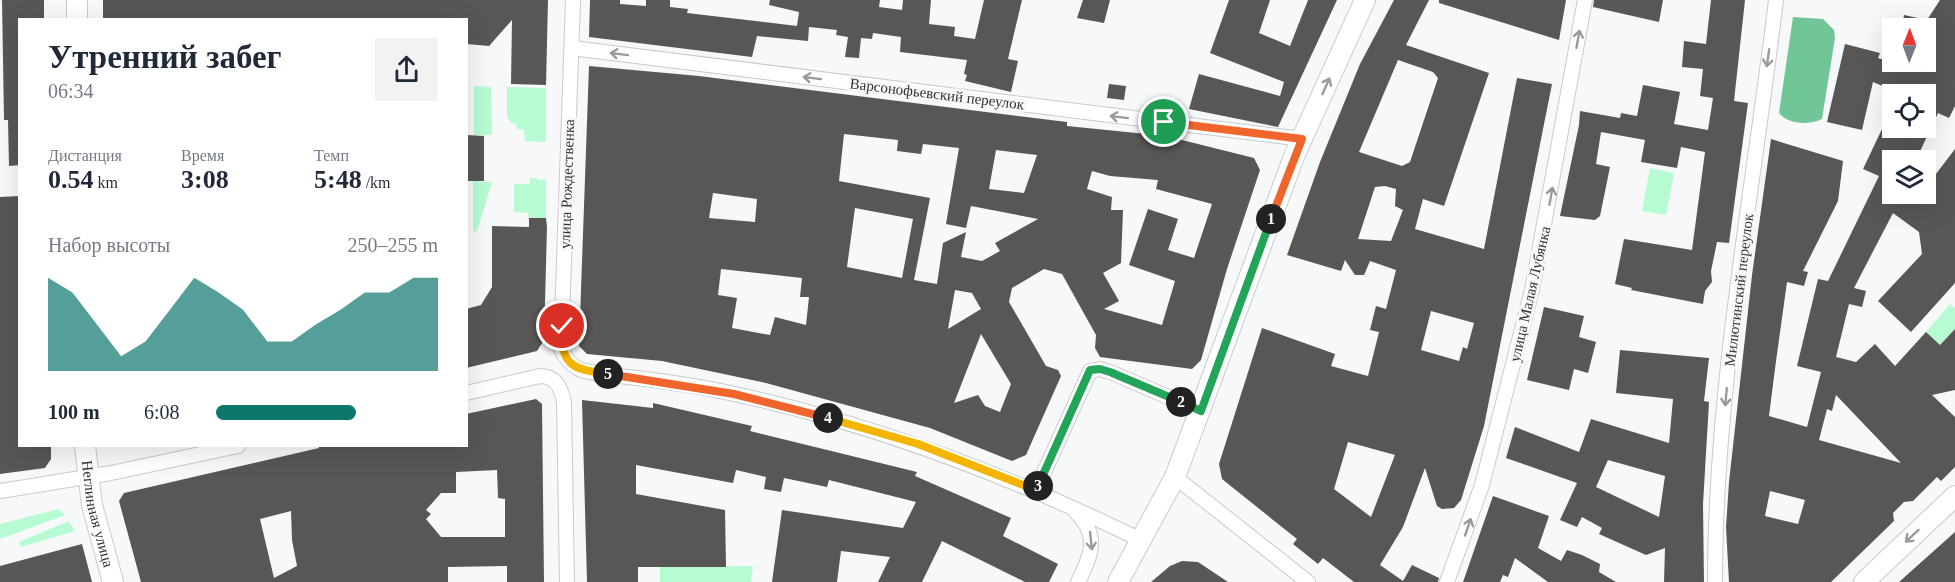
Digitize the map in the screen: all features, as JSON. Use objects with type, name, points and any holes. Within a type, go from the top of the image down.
[{"type":"main road","points":[[77,0],[77,18]]},
{"type":"main road","points":[[1118,582],[1175,477],[1302,139],[1365,0]]},
{"type":"main road","name":"Неглинная улица","points":[[85,447],[87,477],[113,582]]},
{"type":"main road","points":[[1864,582],[1955,496]]},
{"type":"street","name":"улица Рождественка","points":[[571,366],[561,349],[573,0]]},
{"type":"street","name":"улица Малая Лубянка","points":[[1447,582],[1485,474],[1532,290],[1585,0]]},
{"type":"street","name":"Милютинский переулок","points":[[1715,582],[1715,538],[1731,345],[1776,0]]},
{"type":"street","name":"Варсонофьевский переулок","points":[[572,48],[1302,139]]},
{"type":"street","points":[[555,381],[571,366],[589,372],[664,381],[734,394],[848,423],[918,444],[1036,490],[1141,540]]},
{"type":"street","points":[[1036,490],[1090,370],[1100,369],[1110,372],[1201,411]]},
{"type":"street","points":[[468,393],[540,376],[555,381],[564,402],[567,582]]},
{"type":"street","points":[[0,491],[87,477],[233,447]]},
{"type":"street","points":[[1175,477],[1308,582]]},
{"type":"street","points":[[1068,505],[1082,518],[1092,536],[1090,558],[1078,582]]},
{"type":"green space","points":[[1793,17],[1823,19],[1834,30],[1835,38],[1822,119],[1811,122],[1794,122],[1779,113]]},
{"type":"green space","points":[[474,86],[491,87],[492,135],[474,135]]},
{"type":"green space","points":[[507,87],[546,88],[546,142],[525,141],[524,130],[517,129],[516,124],[511,123],[507,117]]},
{"type":"green space","points":[[1650,168],[1674,173],[1666,215],[1642,211]]},
{"type":"green space","points":[[530,178],[546,179],[546,218],[529,218],[528,213],[514,212],[514,184],[530,184]]},
{"type":"green space","points":[[473,181],[492,182],[477,231],[473,232]]},
{"type":"green space","points":[[1950,304],[1955,308],[1955,329],[1940,345],[1926,332]]},
{"type":"green space","points":[[59,509],[65,515],[0,539],[0,524]]},
{"type":"green space","points":[[69,521],[75,531],[21,547],[19,542]]},
{"type":"green space","points":[[753,566],[751,582],[660,582],[660,567]]},
{"type":"building","points":[[2,0],[44,0],[44,18],[18,18],[18,165],[9,166],[8,120],[4,120]]},
{"type":"building","points":[[103,0],[548,0],[546,85],[511,84],[512,20],[489,46],[468,44],[468,18],[103,18]]},
{"type":"building","points":[[590,0],[620,0],[620,4],[646,6],[646,0],[670,0],[670,7],[688,9],[687,13],[797,26],[799,12],[769,5],[770,0],[880,0],[879,7],[902,10],[903,0],[931,0],[929,24],[955,27],[954,36],[975,39],[984,0],[1022,0],[1008,59],[1018,61],[1011,92],[965,81],[967,60],[900,52],[901,37],[873,33],[872,39],[861,38],[859,58],[845,57],[848,37],[836,35],[837,30],[809,27],[808,41],[757,36],[752,57],[589,37]]},
{"type":"building","points":[[1083,0],[1110,0],[1104,23],[1077,18]]},
{"type":"building","points":[[1229,0],[1270,0],[1259,33],[1290,46],[1308,0],[1337,0],[1278,127],[1189,109],[1199,74],[1280,96],[1284,82],[1210,53]]},
{"type":"building","points":[[1394,0],[1429,0],[1406,45],[1489,73],[1444,206],[1423,199],[1415,229],[1484,249],[1517,78],[1552,84],[1484,426],[1461,500],[1454,508],[1442,509],[1437,506],[1425,468],[1403,527],[1380,565],[1403,581],[1412,565],[1439,578],[1438,582],[1354,582],[1323,558],[1318,564],[1293,544],[1297,539],[1222,479],[1219,464],[1262,328],[1335,354],[1331,366],[1368,376],[1379,332],[1370,330],[1376,306],[1386,309],[1396,270],[1370,261],[1364,275],[1355,275],[1345,260],[1341,271],[1287,255],[1320,162],[1360,64]],"holes":[[[1398,60],[1433,72],[1438,78],[1410,162],[1402,166],[1359,152]],[[1385,186],[1396,189],[1395,206],[1403,210],[1391,241],[1358,239],[1375,187]],[[1431,311],[1474,323],[1467,349],[1463,347],[1459,361],[1421,350]],[[1348,442],[1395,455],[1371,517],[1334,489]]]},
{"type":"building","points":[[1439,0],[1566,0],[1559,40],[1439,3]]},
{"type":"building","points":[[1594,0],[1663,0],[1659,22],[1593,7]]},
{"type":"building","points":[[1711,0],[1745,0],[1734,101],[1748,103],[1729,243],[1717,242],[1711,271],[1712,282],[1705,291],[1703,304],[1631,290],[1632,288],[1615,284],[1624,239],[1692,250],[1705,152],[1681,147],[1677,168],[1641,162],[1645,140],[1601,132],[1596,164],[1610,167],[1600,216],[1595,220],[1560,216],[1580,111],[1620,118],[1621,113],[1637,116],[1643,85],[1680,92],[1674,124],[1708,130],[1713,98],[1700,96],[1703,69],[1682,67],[1684,41],[1706,44]]},
{"type":"building","points":[[1940,0],[1955,0],[1955,106],[1949,118],[1938,113],[1936,117],[1936,84],[1882,86],[1873,82],[1862,130],[1827,122],[1845,44],[1880,53],[1878,58],[1882,59],[1882,72],[1936,72],[1936,18],[1928,18]]},
{"type":"building","points":[[589,66],[699,76],[1067,122],[1067,126],[1166,136],[1254,158],[1260,170],[1227,269],[1201,360],[1192,369],[1100,357],[1095,348],[1096,335],[1062,274],[1044,269],[1012,288],[1009,302],[1046,366],[1058,370],[1061,376],[1026,455],[1012,461],[930,428],[766,383],[662,361],[587,354],[579,346]],"holes":[[[844,134],[898,140],[897,151],[921,154],[923,144],[959,148],[946,224],[966,228],[971,206],[1038,219],[995,243],[1000,251],[982,261],[961,257],[966,232],[943,243],[937,284],[914,280],[930,198],[839,181]],[[996,150],[1037,155],[1024,193],[989,189]],[[1092,171],[1110,176],[1158,180],[1156,189],[1212,204],[1194,258],[1168,250],[1178,219],[1148,209],[1129,265],[1175,281],[1162,325],[1104,309],[1119,301],[1103,273],[1121,263],[1123,210],[1111,210],[1112,197],[1087,189]],[[713,193],[757,199],[755,222],[709,218]],[[855,208],[913,219],[902,278],[847,267]],[[721,269],[802,278],[800,297],[809,297],[806,325],[775,317],[770,335],[732,328],[737,298],[718,295]],[[955,290],[972,293],[981,309],[948,329]],[[981,334],[1011,384],[1000,412],[985,406],[978,395],[954,403]]]},
{"type":"building","points":[[1109,84],[1126,86],[1124,100],[1107,98]]},
{"type":"building","points":[[1882,129],[1882,138],[1926,138],[1921,150],[1882,150],[1882,204],[1936,204],[1936,174],[1955,149],[1955,283],[1911,332],[1878,301],[1922,254],[1919,232],[1893,213],[1854,288],[1866,291],[1862,307],[1849,304],[1836,357],[1856,362],[1875,344],[1895,366],[1926,332],[1940,345],[1955,329],[1955,390],[1932,395],[1955,417],[1955,467],[1941,481],[1937,477],[1913,501],[1904,502],[1893,513],[1894,521],[1831,582],[1729,582],[1726,527],[1729,482],[1752,275],[1771,139],[1843,161],[1838,201],[1803,271],[1808,272],[1804,286],[1787,282],[1776,361],[1769,416],[1807,427],[1821,372],[1797,366],[1818,279],[1828,281],[1879,176],[1863,169]],"holes":[[[1836,395],[1901,463],[1819,440],[1827,409],[1832,411]],[[1770,491],[1805,500],[1798,524],[1765,516]]]},
{"type":"building","points":[[468,135],[484,136],[484,181],[468,181]]},
{"type":"building","points":[[18,196],[18,447],[51,447],[51,459],[45,468],[0,474],[0,197]]},
{"type":"building","points":[[529,218],[546,218],[544,340],[537,351],[468,368],[468,308],[481,305],[492,287],[492,226],[529,227]]},
{"type":"building","points":[[1544,307],[1584,316],[1579,337],[1596,342],[1588,373],[1574,369],[1569,390],[1527,380]]},
{"type":"building","points":[[1620,350],[1709,358],[1704,401],[1709,402],[1703,504],[1704,582],[1664,582],[1665,548],[1646,555],[1599,534],[1602,528],[1582,517],[1577,527],[1560,520],[1577,483],[1506,458],[1515,427],[1579,452],[1591,419],[1669,443],[1673,399],[1616,393]],"holes":[[[1608,460],[1665,476],[1659,517],[1596,487]]]},
{"type":"building","points":[[536,399],[542,404],[544,582],[507,582],[507,566],[448,567],[448,582],[141,582],[119,501],[124,493],[319,448],[468,447],[468,414]],"holes":[[[497,470],[498,498],[505,499],[505,537],[441,537],[426,519],[431,514],[426,510],[441,493],[456,493],[456,472]],[[291,511],[292,540],[297,566],[274,578],[260,519]]]},
{"type":"building","points":[[582,400],[653,408],[653,403],[752,426],[750,431],[917,472],[915,476],[1011,518],[1003,536],[1058,564],[1049,582],[1025,582],[942,541],[922,582],[878,582],[890,557],[841,551],[837,582],[772,582],[782,510],[903,528],[916,502],[829,480],[827,487],[784,478],[781,492],[764,489],[766,477],[736,470],[733,483],[636,465],[636,494],[725,510],[726,567],[638,567],[638,582],[587,582]]},
{"type":"building","points":[[1493,496],[1549,516],[1538,548],[1561,561],[1567,550],[1582,555],[1600,564],[1599,572],[1616,582],[1548,582],[1515,558],[1508,577],[1503,575],[1500,582],[1463,582]]},
{"type":"building","points":[[1955,532],[1955,582],[1899,582]]},
{"type":"building","points":[[82,544],[92,582],[0,582],[0,566]]},
{"type":"building","points":[[1182,561],[1198,562],[1228,582],[1151,582],[1170,566]]},
{"type":"route","points":[[562,326],[561,349],[565,357],[579,368],[589,372],[664,381],[734,394],[848,423],[918,444],[1036,490],[1085,376],[1090,370],[1100,369],[1110,372],[1201,411],[1302,139],[1164,122]]}]
